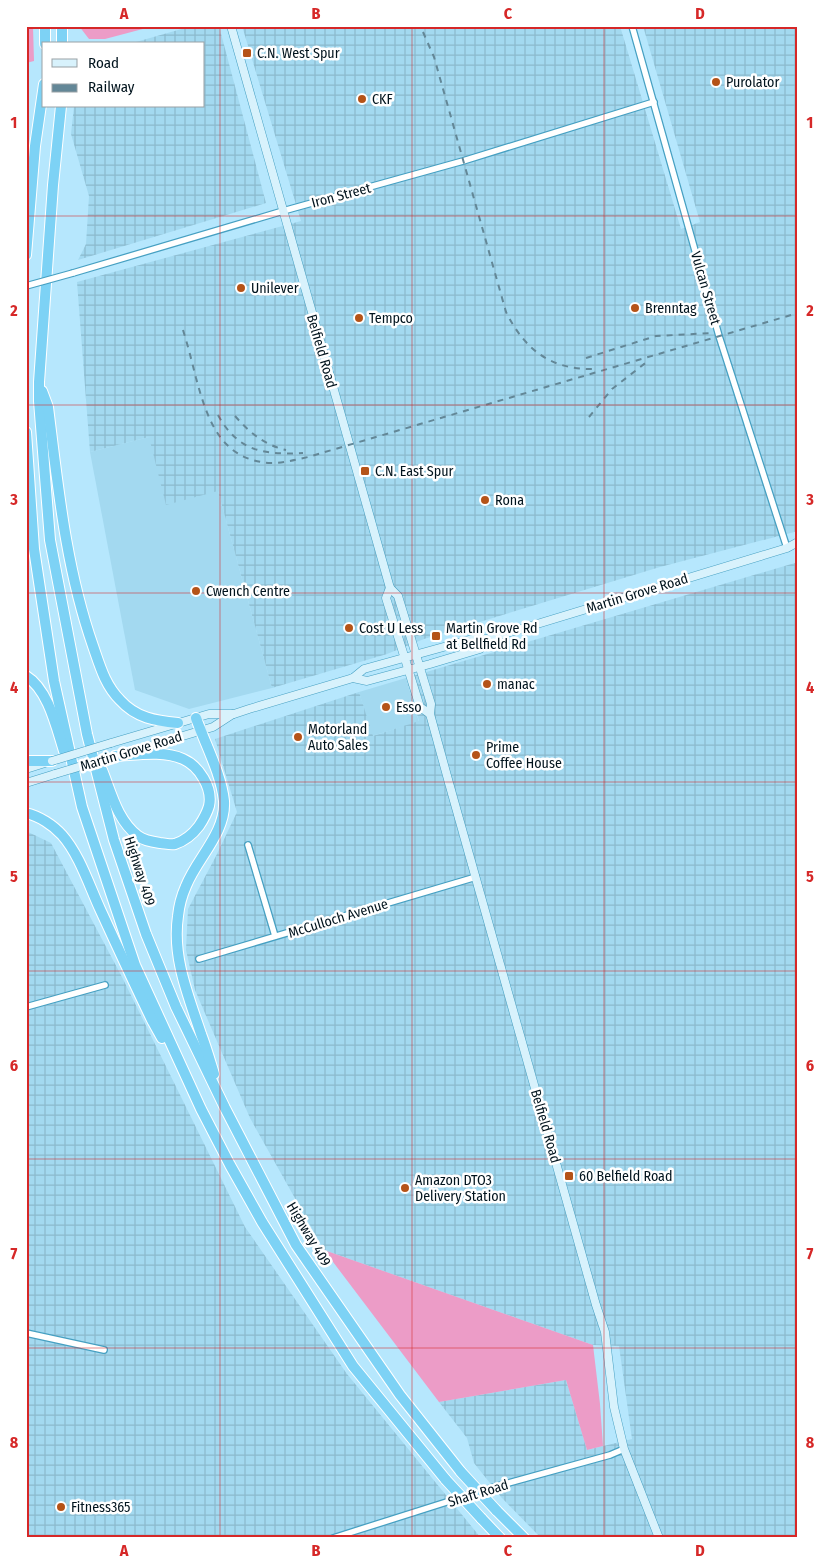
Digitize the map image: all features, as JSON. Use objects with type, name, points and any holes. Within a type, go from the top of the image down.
[{"type":"highway","points":[[45,26],[45,42]]},
{"type":"highway","points":[[62,26],[62,42]]},
{"type":"highway","points":[[26,255],[35,146],[42,98]]},
{"type":"highway","name":"Highway 409","points":[[60,108],[39,382],[50,540],[87,734],[114,840],[146,934],[176,1007],[225,1108],[296,1245],[400,1395],[461,1472],[524,1538]]},
{"type":"highway","points":[[39,382],[48,407],[65,536],[86,625],[106,683],[121,701],[140,716],[159,722],[178,723]]},
{"type":"highway","points":[[26,432],[34,549],[54,681],[82,807]]},
{"type":"highway","points":[[26,676],[39,689],[48,705],[135,965],[201,1109]]},
{"type":"highway","points":[[196,718],[220,781],[224,800],[224,813],[219,826],[186,886],[178,914],[176,936],[178,958],[184,986],[202,1034],[225,1108]]},
{"type":"highway","points":[[87,734],[116,806],[125,822],[139,836],[155,842],[173,844],[183,841],[195,831],[204,818],[209,804],[208,788],[203,776],[194,767],[184,759],[175,756],[153,754],[115,756]]},
{"type":"highway","points":[[26,761],[52,761]]},
{"type":"highway","points":[[26,813],[49,824],[62,835],[72,850],[152,1020],[230,1165],[262,1222],[353,1366],[446,1480],[500,1538]]},
{"type":"main road","name":"Belfield Road","points":[[231,26],[390,588],[398,596],[431,704],[430,714],[593,1296],[605,1332],[614,1406],[624,1449],[659,1538]]},
{"type":"main road","name":"Martin Grove Road","points":[[26,782],[213,727],[234,714],[353,678],[364,669],[476,638],[488,639],[787,548],[798,542]]},
{"type":"main road","name":"Martin Grove Road","points":[[787,548],[798,548]]},
{"type":"main road","name":"Belfield Road","points":[[390,588],[386,598],[404,658],[420,707],[430,714]]},
{"type":"main road","name":"Martin Grove Road","points":[[353,678],[367,681],[420,667],[480,649],[488,639]]},
{"type":"main road","name":"Martin Grove Road","points":[[26,769],[209,714],[234,714]]},
{"type":"street","name":"Vulcan Street","points":[[632,26],[718,332],[787,548]]},
{"type":"street","name":"Iron Street","points":[[26,286],[463,161],[654,102]]},
{"type":"street","points":[[248,845],[275,936]]},
{"type":"street","name":"McCulloch Avenue","points":[[199,959],[476,877]]},
{"type":"street","points":[[26,1007],[105,984]]},
{"type":"street","points":[[26,1333],[104,1350]]},
{"type":"street","name":"Shaft Road","points":[[332,1538],[494,1487],[602,1457],[624,1449]]},
{"type":"shaded area","points":[[26,26],[33,27],[34,61],[26,63]]},
{"type":"shaded area","points":[[79,26],[154,26],[105,39],[89,39]]},
{"type":"shaded area","points":[[192,26],[219,26],[266,203],[78,260],[86,244],[89,196],[71,134],[74,108],[205,108],[205,42],[136,42]]},
{"type":"shaded area","points":[[242,26],[620,26],[681,229],[700,222],[643,26],[798,26],[798,531],[660,567],[424,639],[387,654],[272,688],[218,491],[166,505],[149,437],[90,452],[77,282],[301,221]]},
{"type":"shaded area","points":[[149,437],[218,491],[272,688],[189,709],[135,690],[90,452]]},
{"type":"shaded area","points":[[798,562],[798,1538],[541,1538],[501,1497],[474,1463],[467,1438],[439,1402],[566,1380],[587,1450],[632,1439],[619,1346],[593,1345],[324,1250],[250,1118],[195,990],[186,950],[188,909],[237,812],[215,739],[359,692],[373,736],[419,721],[406,678]]},
{"type":"shaded area","points":[[406,678],[419,722],[372,736],[359,692]]},
{"type":"shaded area","points":[[26,831],[51,843],[122,977],[245,1227],[347,1374],[481,1538],[26,1538]]},
{"type":"shaded area","points":[[324,1250],[593,1345],[603,1446],[587,1450],[566,1380],[439,1402]]},
{"type":"railway","points":[[423,32],[434,57],[506,312],[522,337],[541,355],[565,366],[594,369]]},
{"type":"railway","points":[[183,330],[205,408],[218,434],[239,454],[253,460],[270,463],[308,457],[798,313]]},
{"type":"railway","points":[[586,358],[656,336],[713,333]]},
{"type":"railway","points":[[589,417],[612,389],[648,361]]},
{"type":"railway","points":[[218,415],[234,437],[254,449],[276,453],[303,453]]},
{"type":"railway","points":[[235,416],[257,437],[271,445],[286,450]]},
{"type":"place","name":"C.N. West Spur","points":[[247,53]]},
{"type":"place","name":"Purolator","points":[[716,82]]},
{"type":"place","name":"CKF","points":[[362,99]]},
{"type":"place","name":"Unilever","points":[[241,288]]},
{"type":"place","name":"Brenntag","points":[[635,308]]},
{"type":"place","name":"Tempco","points":[[359,318]]},
{"type":"place","name":"C.N. East Spur","points":[[365,471]]},
{"type":"place","name":"Rona","points":[[485,500]]},
{"type":"place","name":"Cwench Centre","points":[[196,591]]},
{"type":"place","name":"Cost U Less","points":[[349,628]]},
{"type":"place","name":"Martin Grove Rd at Bellfield Rd","points":[[436,636]]},
{"type":"place","name":"manac","points":[[487,684]]},
{"type":"place","name":"Esso","points":[[386,707]]},
{"type":"place","name":"Motorland Auto Sales","points":[[298,737]]},
{"type":"place","name":"Prime Coffee House","points":[[476,755]]},
{"type":"place","name":"60 Belfield Road","points":[[569,1176]]},
{"type":"place","name":"Amazon DTO3 Delivery Station","points":[[405,1188]]},
{"type":"place","name":"Fitness365","points":[[61,1507]]}]
